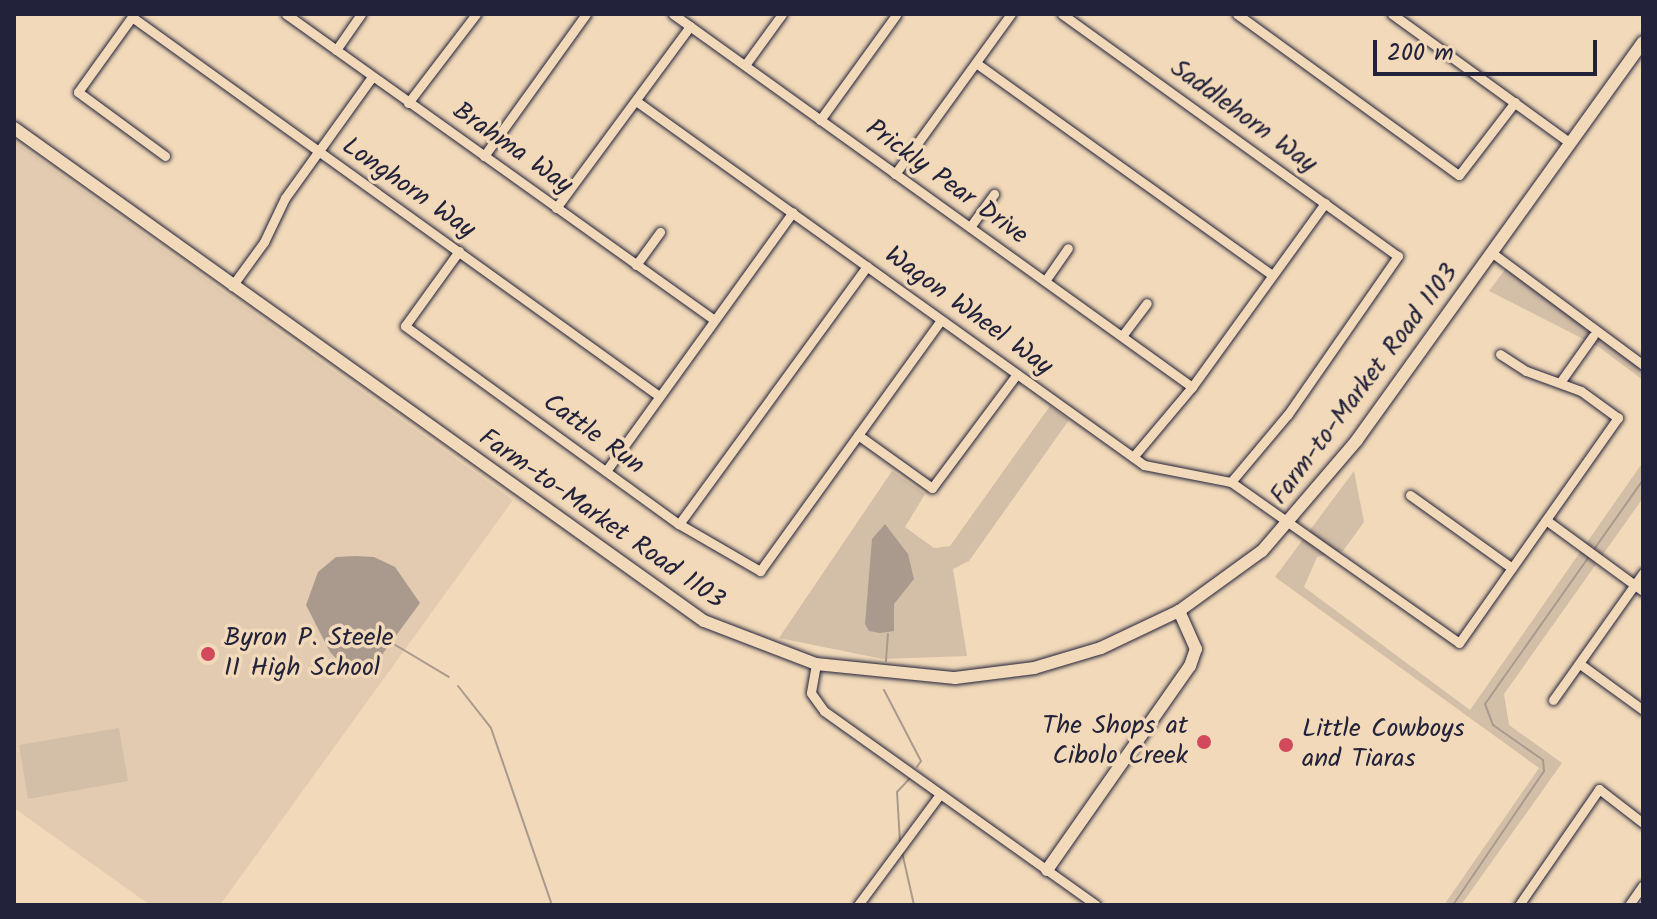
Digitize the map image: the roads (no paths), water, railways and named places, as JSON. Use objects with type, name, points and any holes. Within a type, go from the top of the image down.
[{"type":"main road","name":"Farm-to-Market Road 1103","points":[[14,128],[684,609],[723,630],[816,664],[901,676],[987,676],[1101,648],[1179,611],[1243,568],[1290,524],[1357,440],[1643,42]]},
{"type":"main road","points":[[1047,870],[1190,666],[1196,649],[1179,611]]},
{"type":"street","name":"Brahma Way","points":[[286,14],[713,319]]},
{"type":"street","points":[[336,50],[361,14]]},
{"type":"street","points":[[408,103],[476,14]]},
{"type":"street","name":"Prickly Pear Drive","points":[[673,14],[1192,387]]},
{"type":"street","points":[[745,65],[782,14]]},
{"type":"street","points":[[895,174],[1011,14]]},
{"type":"street","name":"Saddlehorn Way","points":[[1062,14],[1398,256],[1279,426],[1231,482]]},
{"type":"street","points":[[1237,14],[1459,175],[1515,102]]},
{"type":"street","points":[[1392,14],[1570,143]]},
{"type":"street","points":[[484,156],[584,15]]},
{"type":"street","points":[[820,120],[896,15]]},
{"type":"street","points":[[133,16],[78,92],[165,156]]},
{"type":"street","name":"Longhorn Way","points":[[133,16],[659,396]]},
{"type":"street","points":[[556,208],[690,26]]},
{"type":"street","points":[[976,63],[1272,275]]},
{"type":"street","points":[[232,286],[372,77]]},
{"type":"street","name":"Wagon Wheel Way","points":[[636,101],[1133,457],[1162,472],[1231,482],[1459,643],[1512,568]]},
{"type":"street","points":[[970,227],[994,194]]},
{"type":"street","points":[[1133,457],[1192,387],[1325,203]]},
{"type":"street","points":[[606,471],[793,212]]},
{"type":"street","points":[[636,265],[660,232]]},
{"type":"street","points":[[1045,281],[1068,248]]},
{"type":"street","name":"Cattle Run","points":[[459,251],[405,326],[679,524],[760,571],[858,435]]},
{"type":"street","points":[[1491,252],[1643,365]]},
{"type":"street","points":[[679,524],[867,266]]},
{"type":"street","points":[[1122,336],[1147,303]]},
{"type":"street","points":[[941,320],[858,435],[932,488],[1017,374]]},
{"type":"street","points":[[1561,381],[1593,336]]},
{"type":"street","points":[[1410,495],[1512,568],[1618,418],[1561,381],[1526,371],[1500,354]]},
{"type":"street","points":[[1546,520],[1639,588]]},
{"type":"street","points":[[1553,700],[1639,588],[1643,573]]},
{"type":"street","points":[[816,664],[811,685],[816,703],[1096,905]]},
{"type":"street","points":[[1580,664],[1643,710]]},
{"type":"street","points":[[1519,905],[1599,789],[1643,823]]},
{"type":"street","points":[[858,905],[940,794]]},
{"type":"street","points":[[1629,905],[1643,885]]},
{"type":"waterway","points":[[1595,548],[1643,480]]},
{"type":"waterway","points":[[1453,905],[1544,771],[1543,760],[1493,725],[1485,704],[1588,558]]},
{"type":"waterway","points":[[886,661],[888,634]]},
{"type":"waterway","points":[[392,643],[449,677]]},
{"type":"waterway","points":[[458,686],[491,728],[552,905]]},
{"type":"waterway","points":[[884,690],[921,761],[917,767]]},
{"type":"waterway","points":[[900,842],[897,792],[909,779]]},
{"type":"waterway","points":[[902,852],[914,905]]},
{"type":"place","name":"Byron P. Steele II High School","points":[[208,654]]},
{"type":"place","name":"The Shops at Cibolo Creek","points":[[1204,742]]},
{"type":"place","name":"Little Cowboys and Tiaras","points":[[1286,745]]}]
